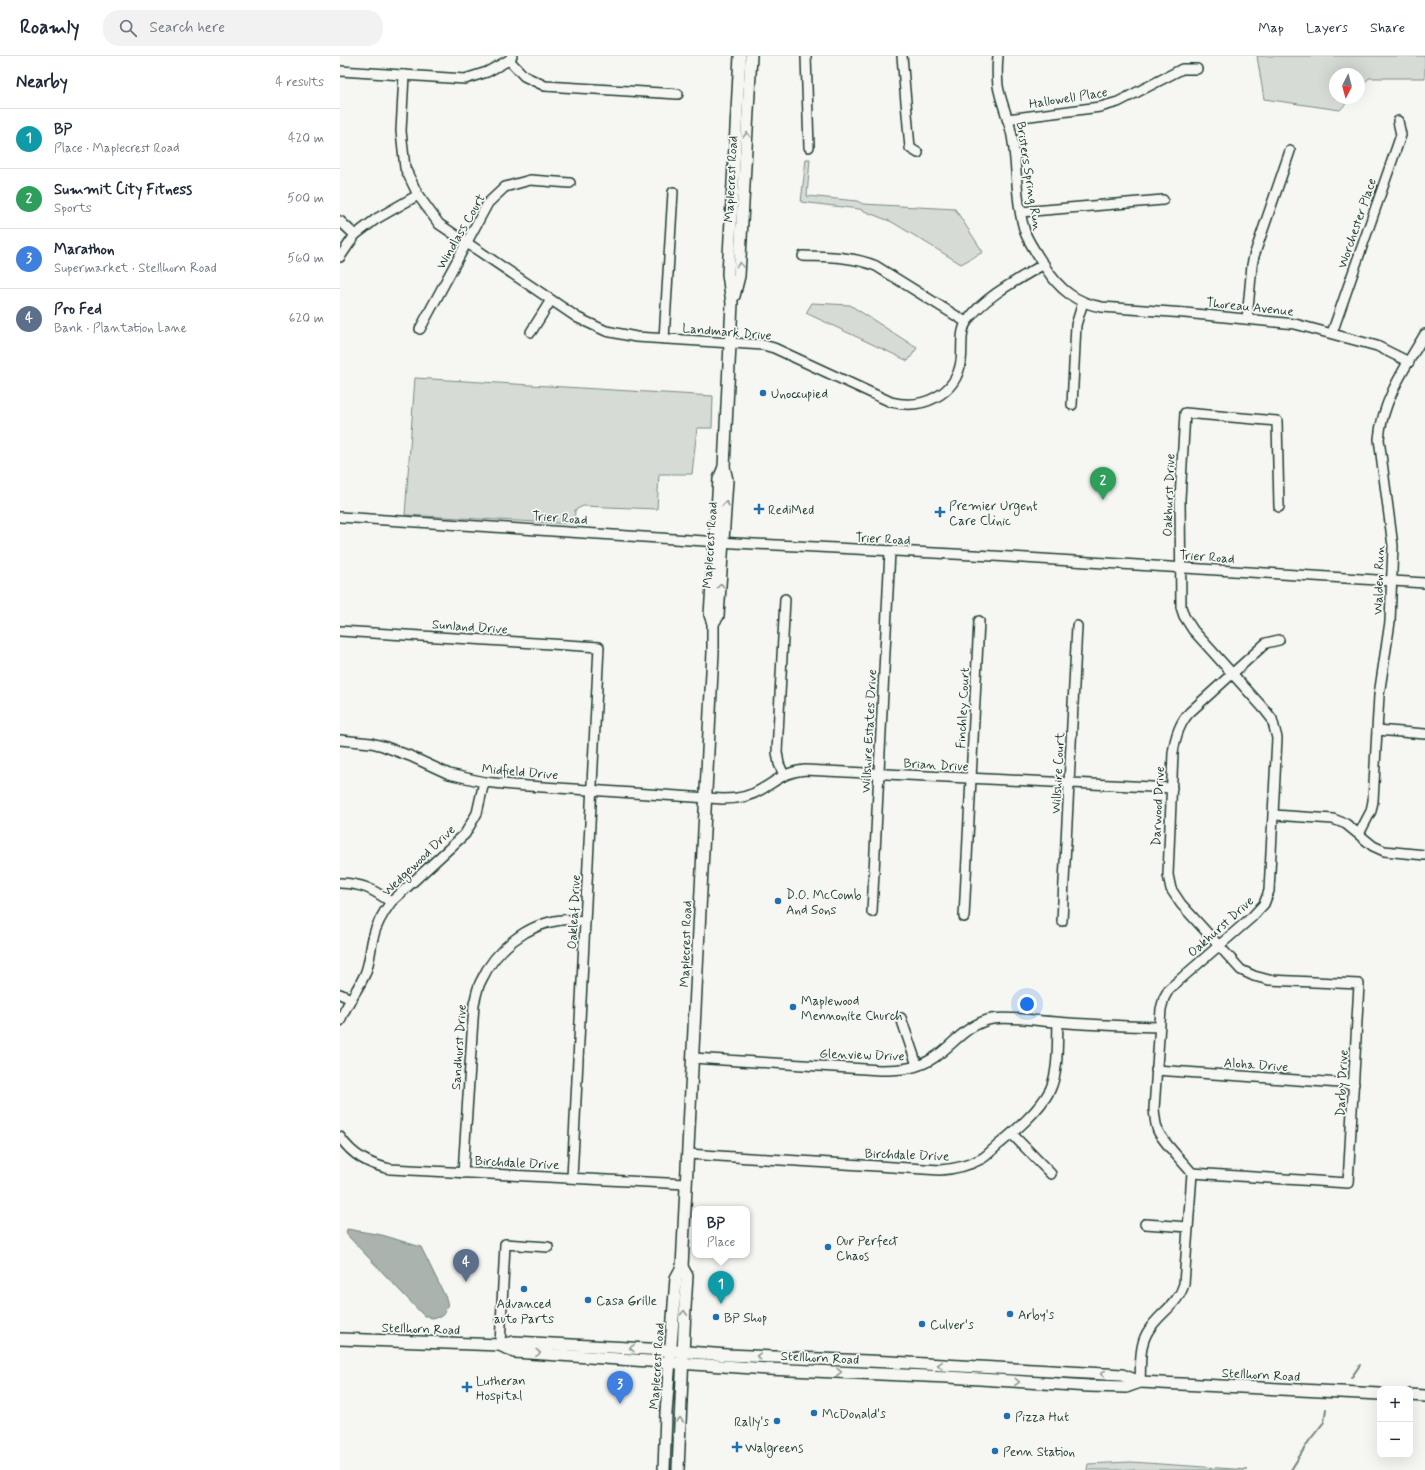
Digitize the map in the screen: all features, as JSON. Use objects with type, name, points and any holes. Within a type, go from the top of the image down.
[{"type":"main road","name":"Maplecrest Road","points":[[664,1470],[676,1276],[682,1266],[713,652],[713,623],[718,616],[719,541],[727,480],[724,467],[732,303],[728,274],[740,56]]},
{"type":"main road","name":"Maplecrest Road","points":[[732,303],[739,276],[751,56]]},
{"type":"main road","name":"Maplecrest Road","points":[[678,1470],[687,1276],[682,1266]]},
{"type":"main road","name":"Stellhorn Road","points":[[340,1339],[500,1345],[514,1352],[671,1356],[683,1352],[1122,1375],[1140,1382],[1377,1394]]},
{"type":"main road","name":"Stellhorn Road","points":[[671,1356],[682,1363],[768,1369],[948,1377],[1089,1386],[1126,1387],[1140,1382]]},
{"type":"main road","points":[[1413,1395],[1425,1396]]},
{"type":"street","points":[[806,56],[809,147]]},
{"type":"street","points":[[902,56],[910,148],[918,152]]},
{"type":"street","name":"Bristers Spring Run","points":[[998,56],[998,86],[1012,136],[1021,212],[1027,236],[1055,282],[1065,292],[1083,302]]},
{"type":"street","points":[[340,71],[465,79],[487,72],[510,58],[524,76],[545,86],[678,94]]},
{"type":"street","name":"Hallowell Place","points":[[1007,119],[1100,107],[1118,102],[1182,69],[1197,69]]},
{"type":"street","name":"Landmark Drive","points":[[404,75],[400,131],[405,168],[418,195],[439,224],[578,318],[606,331],[636,337],[763,345],[774,348],[891,402],[909,405],[933,399],[945,391],[952,383],[960,368],[962,340],[966,322]]},
{"type":"street","name":"Worchester Place","points":[[1332,333],[1401,135],[1398,121]]},
{"type":"street","points":[[1247,319],[1254,256],[1290,151]]},
{"type":"street","name":"Windlass Court","points":[[420,329],[488,203],[505,187],[530,180],[570,183]]},
{"type":"street","points":[[664,339],[673,192]]},
{"type":"street","points":[[340,257],[356,236],[376,219],[418,195]]},
{"type":"street","points":[[1021,212],[1163,200]]},
{"type":"street","points":[[340,221],[356,236]]},
{"type":"street","points":[[803,256],[848,258],[867,262],[876,266],[966,322],[978,307],[988,299],[1044,264]]},
{"type":"street","points":[[531,332],[551,300]]},
{"type":"street","points":[[1072,404],[1076,325],[1083,302]]},
{"type":"street","name":"Thoreau Avenue","points":[[1083,302],[1102,307],[1295,324],[1377,346],[1409,362]]},
{"type":"street","name":"Walden Run","points":[[1359,834],[1371,811],[1373,801],[1379,695],[1390,622],[1393,538],[1379,440],[1380,428],[1389,398],[1425,334]]},
{"type":"street","name":"Oakhurst Drive","points":[[1192,1173],[1158,1131],[1155,1121],[1154,1109],[1160,1009],[1164,998],[1170,989],[1262,907],[1268,895],[1274,815],[1277,738],[1272,719],[1193,630],[1180,607],[1180,493],[1186,413],[1277,421],[1279,507]]},
{"type":"street","name":"Trier Road","points":[[340,517],[1425,583]]},
{"type":"street","name":"Willshire Estates Drive","points":[[872,912],[890,551]]},
{"type":"street","points":[[784,774],[779,764],[777,752],[785,599]]},
{"type":"street","name":"Finchley Court","points":[[964,917],[979,621]]},
{"type":"street","name":"Willshire Court","points":[[1062,921],[1077,626]]},
{"type":"street","name":"Sunland Drive","points":[[340,631],[599,647]]},
{"type":"street","name":"Darwood Drive","points":[[1280,640],[1266,643],[1190,712],[1181,724],[1174,744],[1168,865],[1169,883],[1181,904],[1241,970],[1254,976],[1269,980],[1359,984]]},
{"type":"street","name":"Oakleaf Drive","points":[[572,1178],[593,790],[599,647]]},
{"type":"street","points":[[1377,730],[1425,734]]},
{"type":"street","name":"Midfield Drive","points":[[340,740],[371,743],[387,747],[450,774],[484,782],[705,798]]},
{"type":"street","name":"Brian Drive","points":[[705,798],[736,799],[761,790],[784,774],[805,770],[1172,788]]},
{"type":"street","name":"Wedgewood Drive","points":[[340,1021],[365,975],[369,964],[373,938],[383,913],[391,902],[464,834],[477,812],[484,782]]},
{"type":"street","points":[[1274,815],[1333,819],[1346,824],[1373,846],[1384,851],[1425,855]]},
{"type":"street","points":[[340,883],[364,886],[375,891],[391,902]]},
{"type":"street","name":"Sandhurst Drive","points":[[463,1173],[474,1004],[481,981],[499,953],[526,932],[561,920],[585,921]]},
{"type":"street","name":"Darby Drive","points":[[1192,1173],[1348,1183],[1359,984]]},
{"type":"street","points":[[340,994],[351,999]]},
{"type":"street","points":[[901,1018],[917,1065]]},
{"type":"street","name":"Glenview Drive","points":[[693,1058],[880,1070],[907,1070],[934,1058],[966,1030],[978,1023],[993,1019],[1008,1018],[1159,1027]]},
{"type":"street","name":"Birchdale Drive","points":[[688,1154],[940,1170],[956,1169],[982,1158],[1012,1134],[1044,1101],[1050,1089],[1054,1075],[1058,1022]]},
{"type":"street","name":"Aloha Drive","points":[[1156,1070],[1354,1084]]},
{"type":"street","points":[[1012,1134],[1051,1174]]},
{"type":"street","name":"Birchdale Drive","points":[[340,1137],[351,1151],[362,1159],[375,1165],[390,1169],[686,1184]]},
{"type":"street","points":[[1140,1382],[1141,1350],[1147,1332],[1177,1300],[1182,1292],[1186,1274],[1192,1173]]},
{"type":"street","points":[[1144,1224],[1188,1227]]},
{"type":"street","points":[[500,1345],[505,1244],[548,1246]]},
{"type":"shaded area","points":[[1257,56],[1425,56],[1425,78],[1369,78],[1365,82],[1365,68],[1329,68],[1329,104],[1346,104],[1340,110],[1264,99]]},
{"type":"shaded area","points":[[806,159],[810,159],[807,196],[857,201],[863,204],[955,209],[983,252],[961,264],[892,222],[859,209],[801,202]]},
{"type":"shaded area","points":[[812,303],[850,305],[917,348],[908,361],[806,313]]},
{"type":"shaded area","points":[[415,378],[713,396],[712,428],[697,428],[692,474],[659,474],[657,509],[583,506],[575,510],[574,524],[405,515]]},
{"type":"shaded area","points":[[347,1229],[382,1235],[421,1247],[446,1298],[448,1306],[445,1310],[446,1312],[440,1317],[431,1318],[424,1316],[348,1236],[346,1233]]},
{"type":"shaded area","points":[[1130,1462],[1248,1470],[1087,1470],[1088,1464]]},
{"type":"waterway","points":[[1351,1378],[1360,1365]]},
{"type":"waterway","points":[[1291,1470],[1309,1441],[1324,1422],[1326,1409]]},
{"type":"place","name":"Unoccupied","points":[[763,393]]},
{"type":"place","name":"Summit City Fitness","points":[[1103,500]]},
{"type":"place","name":"RediMed","points":[[759,509]]},
{"type":"place","name":"Premier Urgent Care Clinic","points":[[940,512]]},
{"type":"place","name":"D.O. McComb And Sons","points":[[778,901]]},
{"type":"place","name":"Maplewood Mennonite Church","points":[[793,1007]]},
{"type":"place","name":"Our Perfect Chaos","points":[[828,1247]]},
{"type":"place","name":"Pro Fed","points":[[466,1282]]},
{"type":"place","name":"Advanced auto Parts","points":[[524,1289]]},
{"type":"place","name":"Casa Grille","points":[[588,1300]]},
{"type":"place","name":"BP","points":[[721,1304]]},
{"type":"place","name":"Arby's","points":[[1010,1314]]},
{"type":"place","name":"BP Shop","points":[[716,1317]]},
{"type":"place","name":"Culver's","points":[[922,1324]]},
{"type":"place","name":"Lutheran Hospital","points":[[467,1387]]},
{"type":"place","name":"Marathon","points":[[620,1404]]},
{"type":"place","name":"McDonald's","points":[[814,1413]]},
{"type":"place","name":"Pizza Hut","points":[[1007,1416]]},
{"type":"place","name":"Rally's","points":[[777,1421]]},
{"type":"place","name":"Walgreens","points":[[737,1447]]},
{"type":"place","name":"Penn Station","points":[[995,1451]]}]
